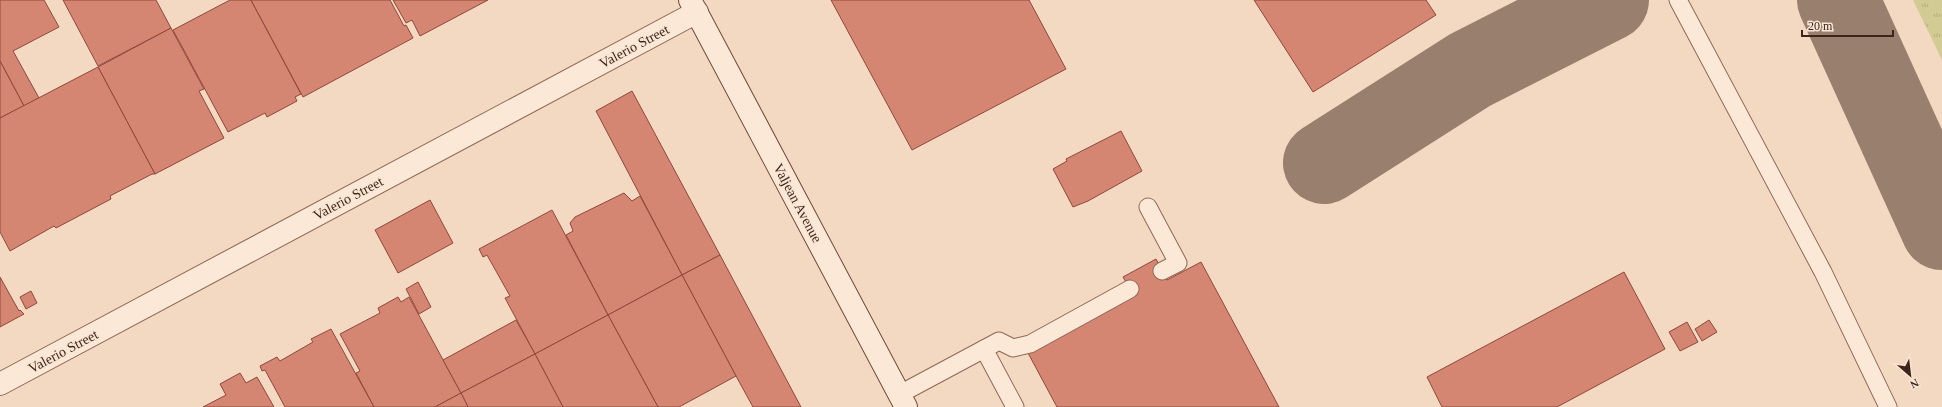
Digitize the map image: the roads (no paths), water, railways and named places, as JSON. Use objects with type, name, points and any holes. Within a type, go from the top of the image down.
[{"type":"street","name":"Valerio Street","points":[[0,384],[693,6]]},
{"type":"street","name":"Valjean Avenue","points":[[693,6],[903,401]]},
{"type":"lane","points":[[1678,0],[1823,272],[1888,407]]},
{"type":"lane","points":[[1148,207],[1178,263],[1162,271]]},
{"type":"lane","points":[[903,401],[984,348],[999,341],[1013,348],[1030,344],[1130,289]]},
{"type":"lane","points":[[984,348],[1015,407]]}]
